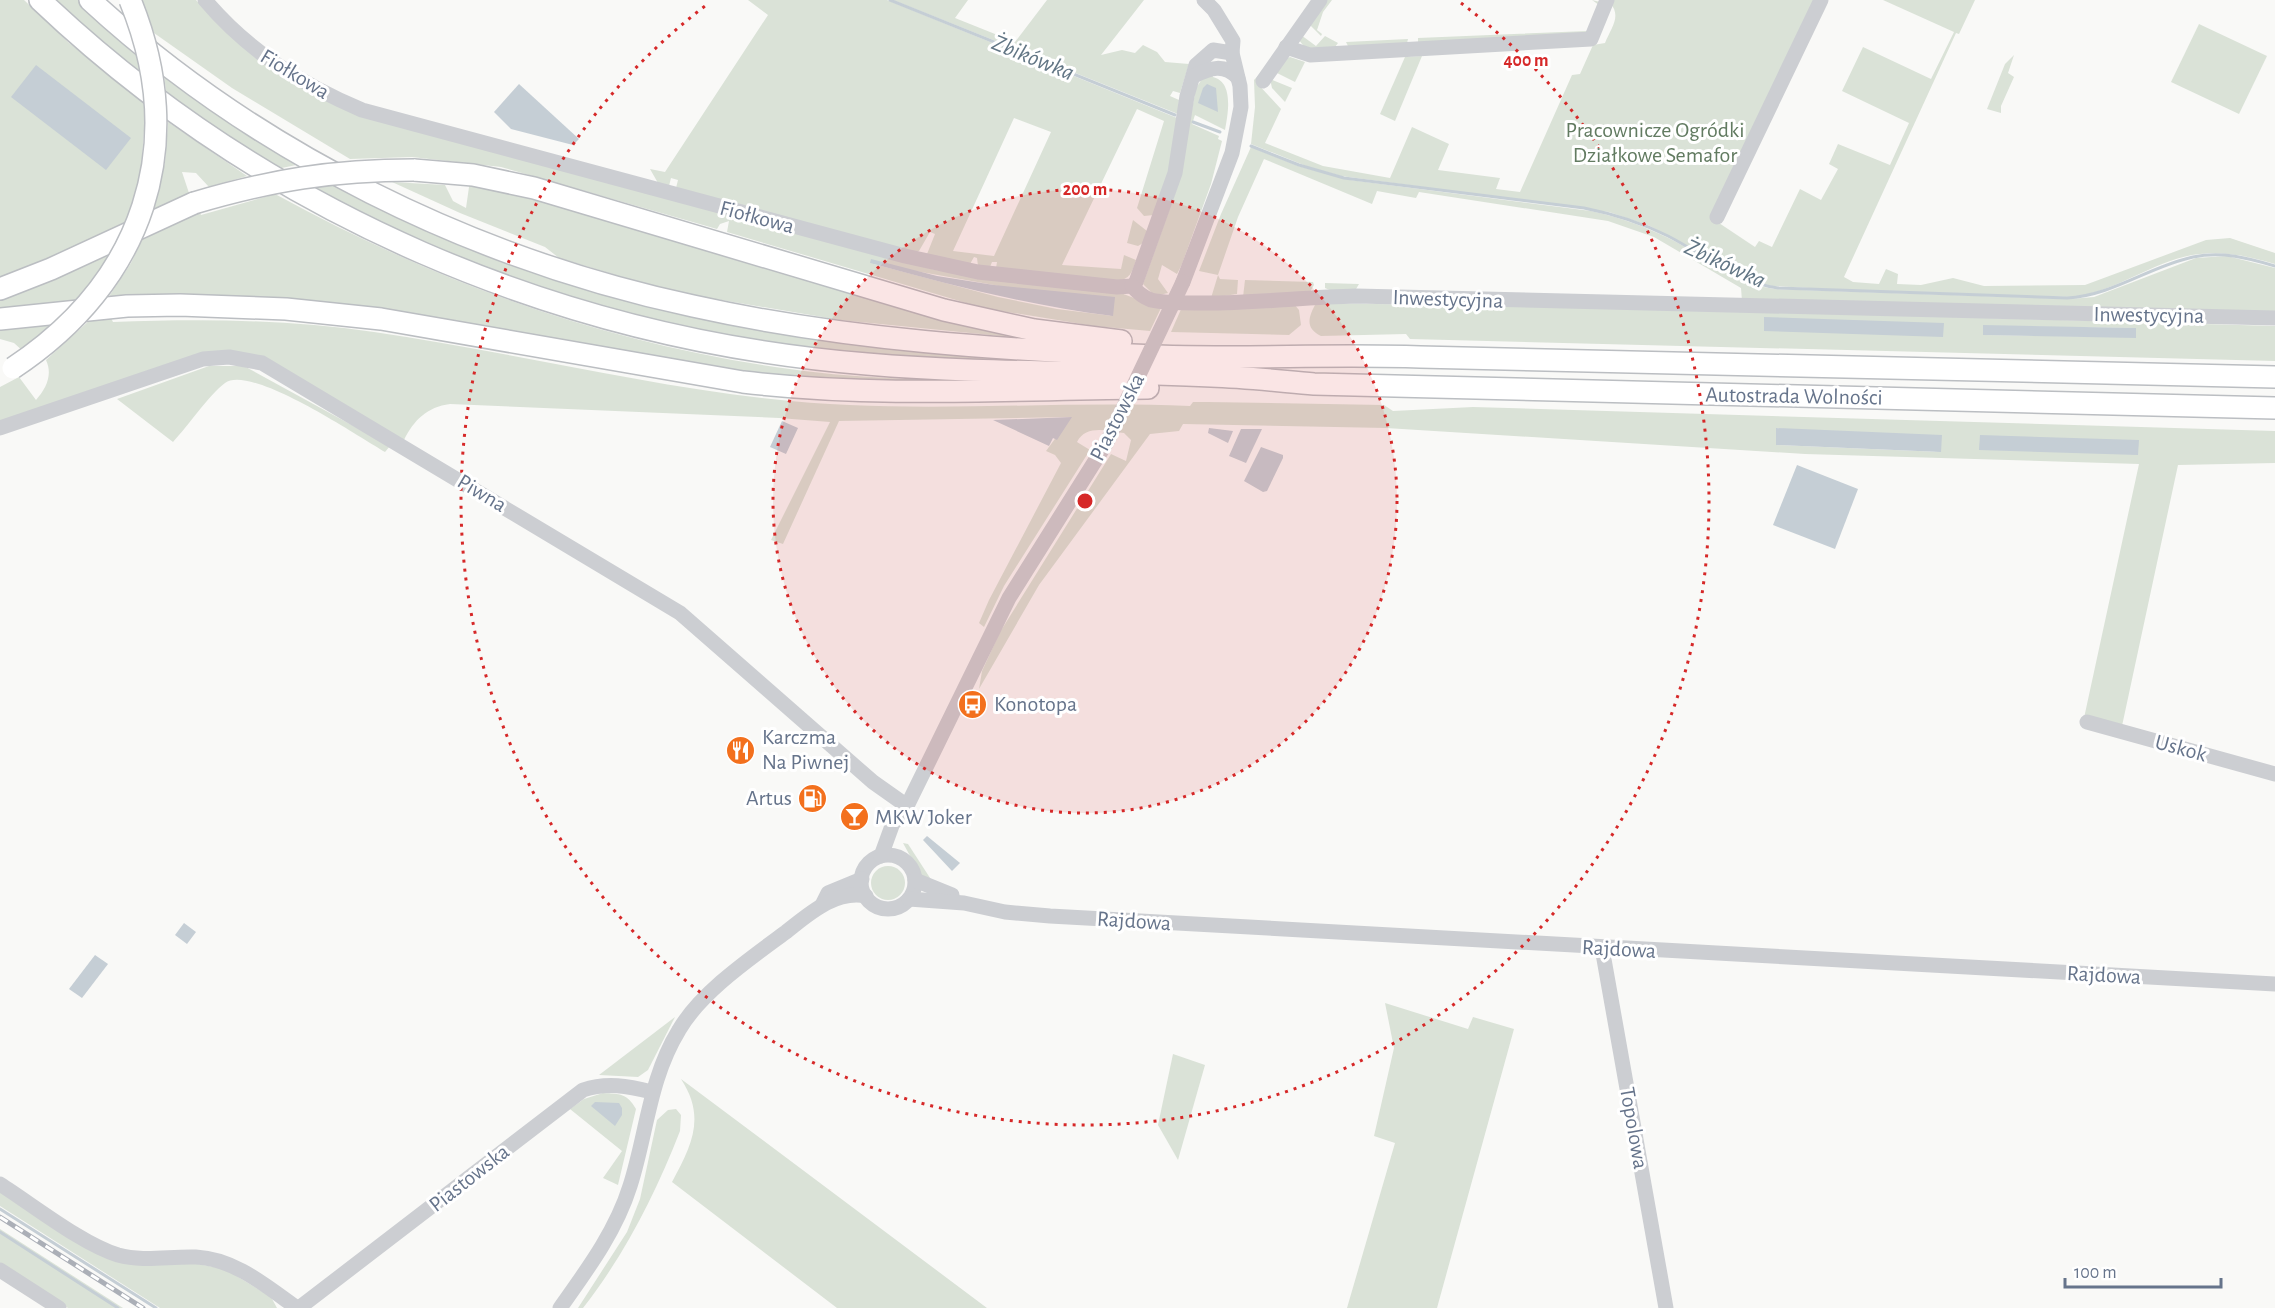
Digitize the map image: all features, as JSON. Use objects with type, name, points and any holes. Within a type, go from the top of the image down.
[{"type":"highway","points":[[40,0],[119,69],[166,105],[217,142],[284,184],[346,217],[437,260],[560,306],[715,345],[847,362],[967,370],[1213,376],[1314,384]]},
{"type":"highway","points":[[90,0],[154,54],[232,111],[331,171],[445,226],[591,280],[733,314],[849,333],[923,342],[1164,356],[1325,355],[2275,378]]},
{"type":"highway","points":[[6,371],[61,332],[99,292],[130,242],[141,210],[154,154],[156,106],[146,43],[130,0]]},
{"type":"highway","points":[[0,289],[51,269],[194,203],[259,184],[303,176],[361,170],[414,170],[473,175],[534,188],[902,299],[996,322],[1137,343],[1302,349],[1325,355]]},
{"type":"highway","points":[[0,319],[127,306],[201,305],[286,309],[381,319],[743,382],[848,392],[1252,388],[1314,384]]},
{"type":"highway","name":"Autostrada Wolności","points":[[1314,384],[2275,408]]},
{"type":"street","name":"Fiołkowa","points":[[205,0],[254,50],[327,94],[362,110],[905,256],[988,274],[1116,287],[1132,286]]},
{"type":"street","points":[[1263,81],[1320,0]]},
{"type":"street","points":[[1717,217],[1821,0]]},
{"type":"street","points":[[1286,47],[1295,52],[1310,55],[1591,39],[1606,1]]},
{"type":"street","name":"Piastowska","points":[[900,857],[898,851],[904,811],[1009,598],[1107,442],[1183,282],[1232,153],[1239,120],[1241,95],[1232,53],[1233,41],[1214,10],[1205,2]]},
{"type":"street","points":[[1132,286],[1145,260],[1175,173],[1187,96],[1196,65],[1208,53],[1221,50],[1232,53]]},
{"type":"street","points":[[1194,76],[1219,68],[1230,71],[1238,78]]},
{"type":"street","name":"Inwestycyjna","points":[[1132,286],[1150,300],[1179,303],[1246,304],[1302,297],[1356,296],[2275,318]]},
{"type":"street","name":"Piwna","points":[[0,428],[203,359],[229,357],[262,363],[680,613],[904,811]]},
{"type":"street","name":"Uskok","points":[[2087,722],[2275,774]]},
{"type":"street","name":"Piastowska","points":[[881,856],[892,823],[904,811]]},
{"type":"street","points":[[881,856],[900,857],[909,864],[915,880],[909,899],[899,906],[887,908],[875,905],[866,896],[862,879],[868,865],[881,856]]},
{"type":"street","points":[[822,905],[828,893],[862,879]]},
{"type":"street","name":"Rajdowa","points":[[915,880],[951,894],[964,903]]},
{"type":"street","points":[[560,1308],[590,1266],[619,1215],[631,1184],[652,1092],[666,1052],[680,1028],[696,1008],[729,977],[822,905],[850,895],[866,896]]},
{"type":"street","name":"Rajdowa","points":[[909,899],[964,903],[1025,914],[2275,984]]},
{"type":"street","name":"Topolowa","points":[[1602,948],[1666,1308]]},
{"type":"street","name":"Piastowska","points":[[298,1308],[583,1090],[601,1085],[624,1085],[652,1092]]},
{"type":"street","points":[[0,1184],[89,1241],[115,1254],[144,1260],[213,1259],[244,1271],[298,1308]]},
{"type":"street","points":[[0,1270],[48,1305]]},
{"type":"green space","points":[[0,0],[24,0],[69,43],[146,103],[141,172],[127,224],[0,279]]},
{"type":"green space","points":[[51,0],[79,0],[136,46],[143,80]]},
{"type":"green space","points":[[142,0],[196,0],[208,13],[314,92],[935,270],[1118,292],[1161,308],[1150,331],[1094,326],[983,308],[727,232],[729,221],[720,224],[717,229],[501,167],[412,157],[350,159],[232,88],[154,33]],"holes":[[[870,263],[994,285],[1113,316],[1057,309],[998,297]]]},
{"type":"green space","points":[[748,0],[887,0],[1177,118],[1174,154],[1154,215],[1144,216],[1137,208],[1164,121],[1137,109],[1062,265],[1121,269],[1124,255],[1136,260],[1130,275],[1117,281],[996,268],[997,262],[992,262],[990,267],[978,266],[977,258],[974,257],[970,264],[927,254],[935,234],[930,232],[919,251],[915,252],[676,188],[678,180],[671,178],[669,186],[658,183],[650,169],[665,172],[768,15]],"holes":[[[1014,118],[1051,132],[994,256],[953,251]]]},
{"type":"green space","points":[[893,0],[968,0],[955,18],[1015,42],[1047,0],[1144,0],[1101,55],[1122,50],[1135,53],[1143,45],[1157,52],[1165,62],[1189,64],[1180,93],[1173,91],[1170,96],[1179,100],[1178,114]]},
{"type":"green space","points":[[1326,0],[1332,0],[1323,12],[1317,30],[1322,34],[1321,36],[1309,24]]},
{"type":"green space","name":"Pracownicze Ogródki Działkowe Semafor","points":[[1611,0],[1818,0],[1719,223],[1755,247],[1759,241],[1772,247],[1800,189],[1821,200],[1838,169],[1829,164],[1838,144],[1890,165],[1909,123],[1842,91],[1863,47],[1931,79],[1954,32],[1883,0],[1975,0],[1959,34],[1956,33],[1844,277],[1853,282],[1879,284],[1886,269],[1898,274],[1897,284],[1921,285],[1953,278],[1984,286],[2085,285],[2206,240],[2230,238],[2275,253],[2275,264],[2234,255],[2213,253],[2192,255],[2162,264],[2104,289],[2074,297],[1898,293],[1772,286],[1753,281],[1650,226],[1609,212],[1341,176],[1306,166],[1251,144],[1255,107],[1254,80],[1267,66],[1256,82],[1281,109],[1265,143],[1323,166],[1390,178],[1412,127],[1449,144],[1438,170],[1500,178],[1496,189],[1520,192],[1572,75],[1580,74],[1593,45],[1605,43],[1615,17]]},
{"type":"green space","points":[[1599,6],[1589,33],[1418,45],[1418,38],[1587,31]]},
{"type":"green space","points":[[2199,24],[2267,56],[2239,114],[2171,82]]},
{"type":"green space","points":[[1301,35],[1316,46],[1325,36],[1338,43],[1335,47],[1306,49],[1299,40]]},
{"type":"green space","points":[[1408,39],[1407,43],[1348,46],[1346,42]]},
{"type":"green space","points":[[2014,55],[2008,73],[2014,77],[2001,106],[2001,113],[1987,109],[2005,64]]},
{"type":"green space","points":[[1422,56],[1395,121],[1380,114],[1405,57]]},
{"type":"green space","points":[[1290,57],[1305,62],[1295,82],[1275,72],[1283,60]]},
{"type":"green space","points":[[163,69],[306,163],[272,170],[167,97]]},
{"type":"green space","points":[[1212,73],[1213,77],[1224,85],[1227,92],[1228,108],[1225,130],[1195,115],[1192,124],[1219,136],[1218,139],[1222,141],[1211,184],[1182,264],[1177,274],[1162,265],[1158,279],[1168,293],[1155,296],[1143,284],[1177,188],[1196,88],[1202,79]]},
{"type":"green space","points":[[1270,79],[1292,88],[1285,102],[1272,88]]},
{"type":"green space","points":[[168,122],[247,176],[209,187],[196,173],[182,172],[190,196],[154,209],[165,162]]},
{"type":"green space","points":[[1251,147],[1298,166],[1350,180],[1591,211],[1636,224],[1678,243],[1749,282],[1774,289],[2070,299],[2094,297],[2196,258],[2227,256],[2275,268],[2275,312],[1742,301],[1741,288],[1654,237],[1608,221],[1419,192],[1416,198],[1377,191],[1372,204],[1264,159],[1238,217],[1218,275],[1199,271]]},
{"type":"green space","points":[[470,180],[1031,339],[840,320],[704,297],[642,283],[559,258],[545,247],[460,213],[392,182],[445,185],[453,201],[466,208]]},
{"type":"green space","points":[[341,184],[660,305],[1266,365],[1267,371],[954,362],[728,341],[525,289],[305,188]]},
{"type":"green space","points":[[275,194],[395,254],[456,280],[517,303],[644,341],[804,371],[893,378],[1011,382],[804,382],[393,314],[106,301],[131,263],[146,232],[198,208],[201,215]]},
{"type":"green space","points":[[1133,220],[1147,231],[1143,243],[1138,246],[1127,243]]},
{"type":"green space","points":[[118,244],[78,304],[0,312],[0,297]]},
{"type":"green space","points":[[1218,275],[1220,279],[1238,280],[1237,294],[1211,298]]},
{"type":"green space","points":[[1245,280],[1313,282],[1314,285],[1310,292],[1243,297]]},
{"type":"green space","points":[[1325,283],[1359,284],[1356,289],[1332,291],[1325,288]]},
{"type":"green space","points":[[1316,303],[1666,309],[2275,326],[2275,361],[1410,339],[1406,334],[1321,336],[1310,326]],"holes":[[[1983,326],[2136,328],[2136,337],[1984,335]]]},
{"type":"green space","points":[[1294,304],[1299,310],[1301,325],[1289,335],[1171,332],[1182,307]]},
{"type":"green space","points":[[111,318],[113,322],[243,321],[341,328],[423,340],[721,393],[823,404],[927,407],[1190,406],[1193,402],[1384,405],[1393,411],[1473,407],[2275,431],[2275,463],[2178,465],[2122,726],[2084,718],[2139,464],[1805,454],[1386,428],[1183,424],[1179,431],[1150,434],[1039,585],[979,689],[982,671],[1000,632],[1111,454],[1126,461],[1131,440],[1124,433],[1098,430],[1081,436],[1077,442],[1090,450],[1004,586],[984,627],[979,623],[989,600],[1061,463],[1055,455],[1046,451],[1071,417],[839,421],[783,544],[771,540],[830,422],[450,404],[428,411],[412,426],[404,440],[232,351],[0,423],[0,387],[19,377],[36,400],[43,391],[49,376],[46,360],[91,319]],"holes":[[[1777,428],[1941,452],[1776,445]]]},
{"type":"green space","points":[[61,322],[24,352],[14,343],[0,339],[0,329]]},
{"type":"green space","points":[[209,366],[244,366],[390,446],[385,452],[280,392],[238,380],[225,383],[219,388],[173,442],[117,399]]},
{"type":"green space","points":[[903,843],[908,844],[932,881],[921,876]]},
{"type":"green space","points":[[888,866],[900,871],[905,883],[900,895],[888,900],[876,895],[871,883],[876,871]]},
{"type":"green space","points":[[1385,1003],[1468,1029],[1473,1017],[1514,1029],[1437,1308],[1347,1308],[1395,1143],[1374,1136],[1394,1048]]},
{"type":"green space","points":[[675,1017],[648,1070],[638,1077],[599,1075]]},
{"type":"green space","points":[[1173,1054],[1205,1065],[1178,1160],[1158,1125]]},
{"type":"green space","points":[[681,1079],[987,1308],[837,1308],[672,1182],[685,1156],[693,1131],[693,1106]]},
{"type":"green space","points":[[603,1093],[622,1095],[636,1109],[618,1185],[603,1178],[622,1151],[570,1109],[584,1099]]},
{"type":"green space","points":[[676,1109],[681,1115],[680,1131],[649,1201],[612,1267],[583,1308],[578,1308],[627,1232],[640,1199],[657,1120],[668,1110]]},
{"type":"green space","points":[[0,1190],[83,1243],[225,1269],[271,1297],[277,1308],[160,1308],[0,1206]]},
{"type":"green space","points":[[0,1229],[123,1308],[68,1308],[0,1264]]},
{"type":"shaded area","points":[[36,65],[131,138],[106,170],[11,97]]},
{"type":"shaded area","points":[[519,84],[579,139],[573,145],[511,129],[494,112]]},
{"type":"shaded area","points":[[1207,84],[1216,88],[1218,112],[1198,103],[1203,88]]},
{"type":"shaded area","points":[[871,259],[937,276],[994,285],[1115,297],[1113,316],[1051,307],[991,294],[870,263]]},
{"type":"shaded area","points":[[1764,317],[1944,323],[1943,337],[1764,331]]},
{"type":"shaded area","points":[[1983,325],[2136,328],[2136,338],[1983,335]]},
{"type":"shaded area","points":[[1072,417],[1057,440],[1053,438],[1049,446],[993,420]]},
{"type":"shaded area","points":[[782,421],[798,428],[786,454],[770,447]]},
{"type":"shaded area","points":[[1209,428],[1233,431],[1228,443],[1208,433]]},
{"type":"shaded area","points":[[1776,428],[1942,435],[1941,452],[1776,445]]},
{"type":"shaded area","points":[[1241,429],[1262,429],[1246,463],[1229,456]]},
{"type":"shaded area","points":[[1980,435],[2139,440],[2138,455],[1979,450]]},
{"type":"shaded area","points":[[1261,447],[1283,455],[1267,491],[1263,492],[1244,481]]},
{"type":"shaded area","points":[[1797,465],[1858,489],[1835,549],[1773,525]]},
{"type":"shaded area","points":[[927,836],[960,863],[952,871],[923,840]]},
{"type":"shaded area","points":[[184,923],[196,932],[187,944],[175,935]]},
{"type":"shaded area","points":[[95,955],[108,964],[82,998],[69,989]]},
{"type":"shaded area","points":[[595,1102],[619,1103],[622,1115],[615,1126],[591,1106]]},
{"type":"waterway","name":"Żbikówka","points":[[890,0],[1175,115]]},
{"type":"waterway","name":"Żbikówka","points":[[1193,122],[1220,132]]},
{"type":"waterway","name":"Żbikówka","points":[[1251,146],[1299,165],[1344,178],[1584,208],[1606,213],[1658,231],[1735,274],[1778,288],[2067,298],[2100,292],[2177,261],[2204,255],[2235,256],[2275,266]]},
{"type":"waterway","points":[[0,1209],[156,1308]]},
{"type":"waterway","points":[[0,1232],[118,1308]]},
{"type":"railway","points":[[0,1217],[143,1308]]},
{"type":"place","name":"Konotopa","points":[[973,704]]},
{"type":"place","name":"Karczma Na Piwnej","points":[[741,750]]},
{"type":"place","name":"Artus","points":[[813,798]]},
{"type":"place","name":"MKW Joker","points":[[854,817]]}]
